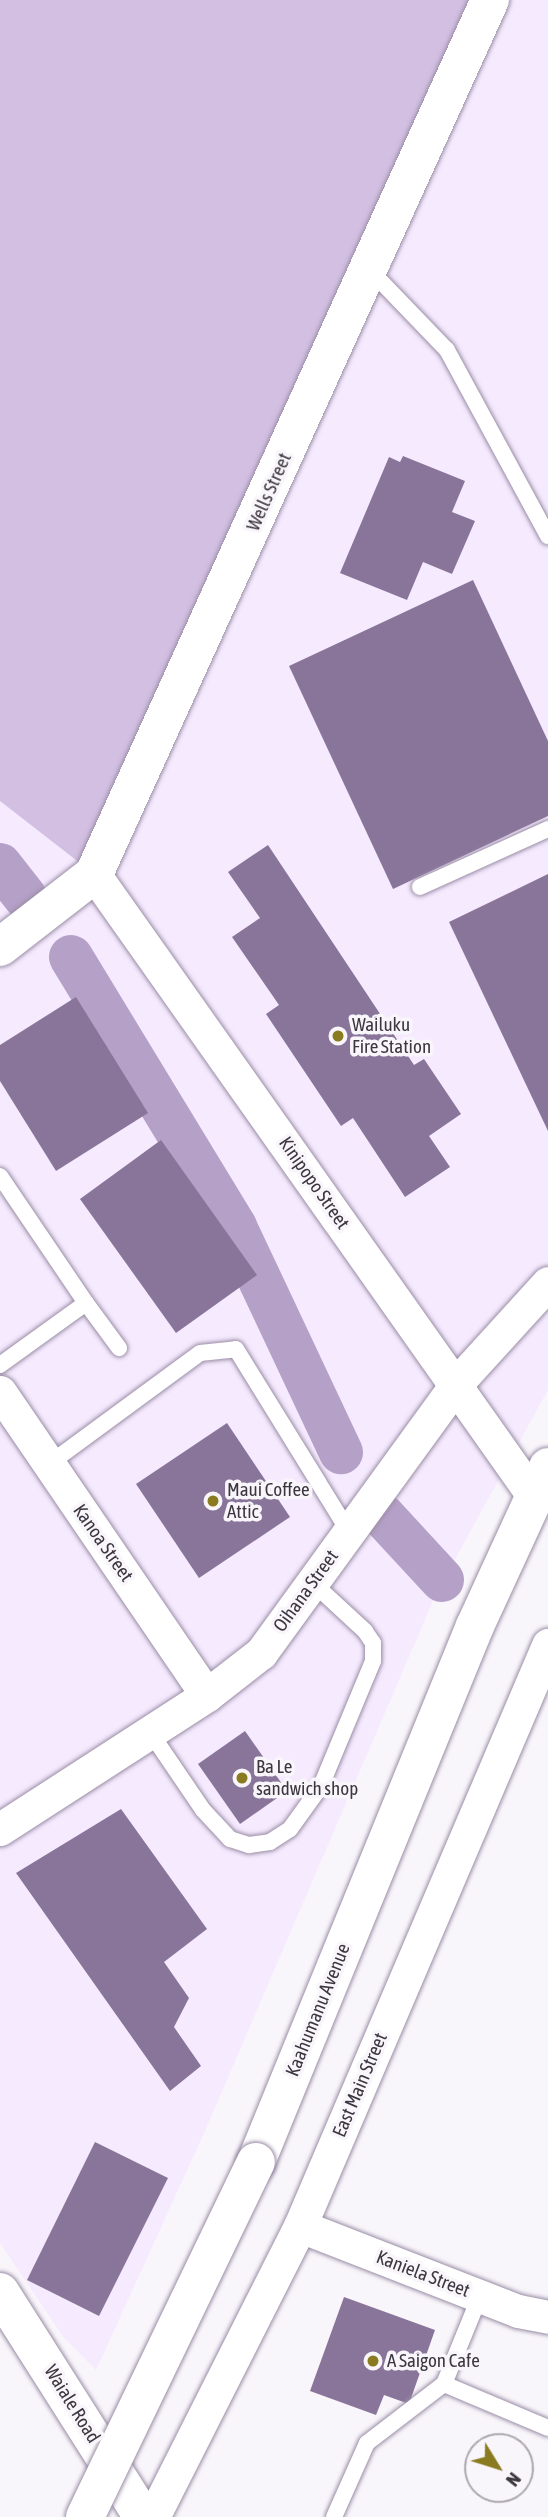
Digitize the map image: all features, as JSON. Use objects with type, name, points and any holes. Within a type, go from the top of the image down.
[{"type":"street","name":"Wells Street","points":[[0,947],[94,874],[490,0]]},
{"type":"street","name":"Kinipopo Street","points":[[94,874],[457,1383],[540,1481]]},
{"type":"street","name":"Oihana Street","points":[[0,1829],[207,1695],[261,1653],[457,1383],[548,1283]]},
{"type":"street","name":"Kanoa Street","points":[[0,1392],[207,1695]]},
{"type":"street","name":"Kaahumanu Avenue","points":[[85,2517],[256,2162],[475,1626],[540,1481]]},
{"type":"street","name":"East Main Street","points":[[153,2517],[300,2226],[548,1645]]},
{"type":"street","name":"Kaniela Street","points":[[300,2226],[480,2296],[548,2317]]},
{"type":"street","name":"Waiale Road","points":[[0,2292],[143,2517]]},
{"type":"lane","points":[[369,269],[447,350],[548,536]]},
{"type":"lane","points":[[420,887],[548,829]]},
{"type":"lane","points":[[0,1177],[118,1348]]},
{"type":"lane","points":[[0,1365],[86,1303]]},
{"type":"lane","points":[[49,1465],[200,1353],[236,1349],[349,1532]]},
{"type":"lane","points":[[150,1732],[203,1810],[230,1839],[260,1844],[290,1829],[321,1786],[373,1661],[373,1643],[365,1631],[313,1583]]},
{"type":"lane","points":[[334,2517],[367,2443],[444,2384],[480,2296]]},
{"type":"lane","points":[[444,2384],[548,2427]]},
{"type":"shaded area","points":[[0,0],[490,0],[94,874],[0,801]]},
{"type":"shaded area","points":[[490,0],[548,0],[548,1390],[436,1594],[205,2131],[96,2370],[64,2338],[0,2243],[0,801],[94,874]]},
{"type":"building","points":[[403,456],[465,481],[452,512],[475,521],[452,574],[423,562],[407,600],[340,573],[389,457],[400,462]]},
{"type":"building","points":[[473,580],[548,741],[548,816],[393,889],[289,666]]},
{"type":"building","name":"Wailuku Fire Station","points":[[268,845],[414,1065],[424,1059],[461,1114],[429,1136],[450,1167],[405,1197],[353,1118],[341,1126],[266,1014],[279,1005],[232,937],[260,918],[228,872]]},
{"type":"building","points":[[548,874],[548,1131],[449,922]]},
{"type":"building","points":[[76,997],[148,1113],[56,1171],[0,1081],[0,1045]]},
{"type":"building","points":[[161,1140],[257,1275],[176,1333],[80,1199]]},
{"type":"building","name":"Maui Coffee Attic","points":[[227,1423],[290,1517],[199,1578],[136,1484]]},
{"type":"building","name":"Ba Le sandwich shop","points":[[245,1731],[287,1791],[240,1824],[198,1764]]},
{"type":"building","points":[[121,1809],[207,1929],[164,1962],[189,1998],[174,2027],[201,2066],[170,2091],[16,1873]]},
{"type":"building","points":[[95,2142],[168,2178],[99,2316],[27,2280]]},
{"type":"building","name":"A Saigon Cafe","points":[[344,2297],[435,2330],[409,2404],[384,2395],[376,2415],[310,2391]]},
{"type":"waterway","points":[[0,865],[25,897]]},
{"type":"waterway","points":[[71,957],[235,1227],[341,1452]]},
{"type":"waterway","points":[[383,1516],[442,1580]]},
{"type":"place","name":"Wailuku Fire Station","points":[[338,1036]]},
{"type":"place","name":"Maui Coffee Attic","points":[[213,1501]]},
{"type":"place","name":"Ba Le sandwich shop","points":[[242,1778]]},
{"type":"place","name":"A Saigon Cafe","points":[[373,2361]]}]
